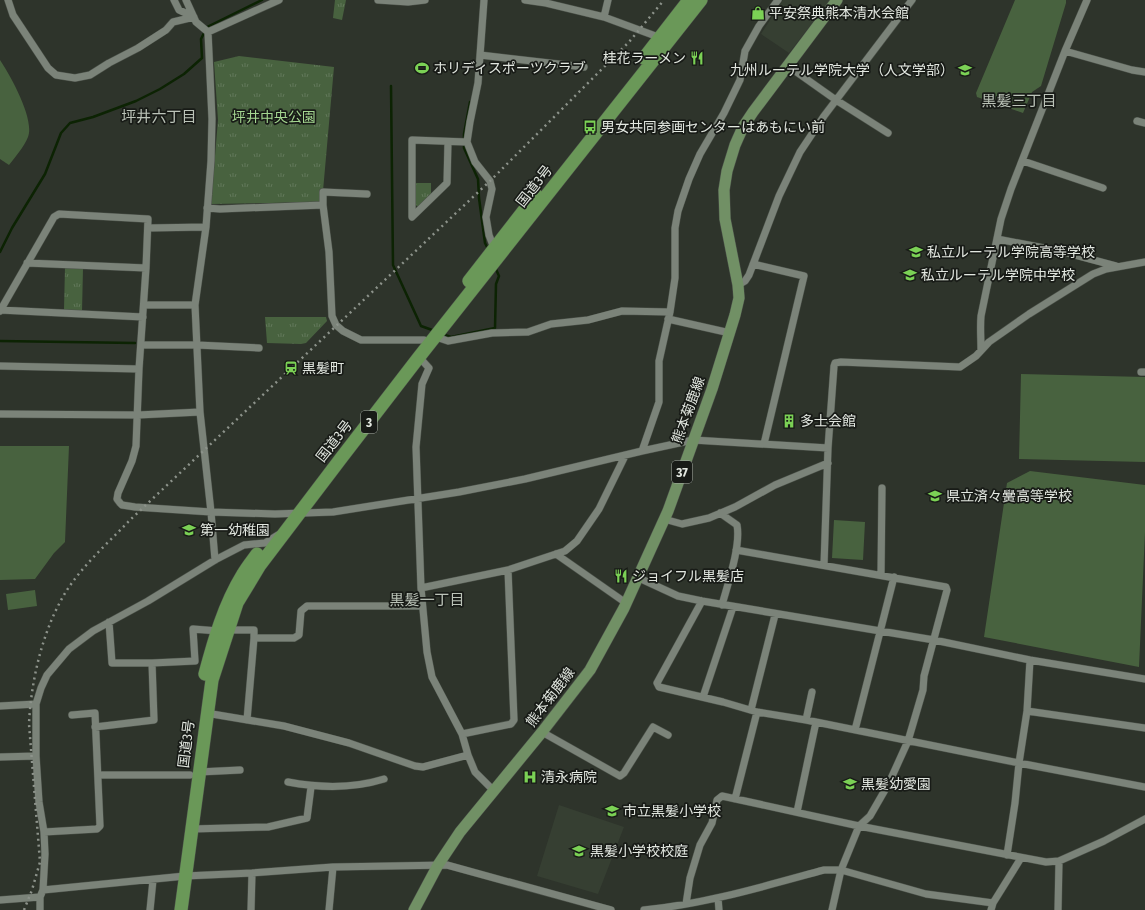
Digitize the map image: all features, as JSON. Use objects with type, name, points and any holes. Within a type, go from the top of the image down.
[{"type":"highway","name":"国道3号","points":[[173,910],[192,828],[198,712],[204,677],[223,630],[237,603],[260,564],[286,531],[294,513],[411,355],[430,338],[631,88],[665,39],[689,0]]},
{"type":"highway","name":"国道3号","points":[[180,910],[181,877],[195,774],[212,680],[223,630],[223,615],[243,574],[265,543],[294,513],[419,357],[430,338],[494,248],[665,39],[701,0]]},
{"type":"main road","name":"熊本菊鹿線","points":[[414,910],[438,865],[460,832],[542,732],[590,670],[638,578],[664,520],[712,390],[736,315],[739,298],[738,285],[728,238],[724,208],[724,190],[727,171],[735,145],[743,127],[837,0]]},
{"type":"street","points":[[8,0],[13,15],[48,68],[56,75],[75,78],[90,75],[109,62],[138,48],[166,30],[173,22],[195,20]]},
{"type":"street","points":[[174,0],[178,10],[195,20],[208,32],[212,119],[206,227],[195,305],[200,412],[215,560]]},
{"type":"street","points":[[186,0],[195,20]]},
{"type":"street","points":[[208,32],[279,0]]},
{"type":"street","points":[[378,0],[408,2],[425,0]]},
{"type":"street","points":[[484,0],[478,83],[465,142],[475,162],[490,180],[492,189],[486,217],[489,235],[494,248]]},
{"type":"street","points":[[525,0],[546,3],[604,17],[665,39]]},
{"type":"street","points":[[604,17],[608,0]]},
{"type":"street","points":[[642,451],[659,402],[660,361],[675,278],[675,228],[680,204],[700,154],[724,113],[740,80],[745,51],[759,26],[778,0]]},
{"type":"street","points":[[738,285],[745,281],[749,275],[779,196],[800,152],[836,100],[912,0]]},
{"type":"street","points":[[981,350],[981,316],[1001,219],[1011,189],[1065,51],[1087,0]]},
{"type":"street","points":[[1065,51],[1132,70],[1145,72]]},
{"type":"street","points":[[480,55],[584,67]]},
{"type":"street","points":[[788,66],[836,100],[888,133]]},
{"type":"street","points":[[1137,121],[1145,123]]},
{"type":"street","points":[[448,142],[447,183],[412,216],[412,140],[465,142]]},
{"type":"street","points":[[1023,161],[1103,188]]},
{"type":"street","points":[[367,194],[323,192],[323,205],[329,252],[332,316],[336,325],[343,332],[361,340],[430,338],[448,341],[492,333],[528,332],[551,324],[588,320],[622,312],[669,316],[730,333]]},
{"type":"street","points":[[206,208],[220,209],[323,205]]},
{"type":"street","points":[[143,317],[0,310],[54,217],[59,214],[148,219],[144,305],[139,370],[136,446],[132,461],[118,493],[118,499],[122,506],[211,512],[333,512],[416,500],[525,479],[580,465],[693,440],[828,448]]},
{"type":"street","points":[[148,228],[206,227]]},
{"type":"street","points":[[997,239],[1060,250],[1118,267]]},
{"type":"street","points":[[824,565],[828,448],[835,363],[960,367],[976,356],[990,342],[1029,314],[1093,274],[1106,269],[1145,262]]},
{"type":"street","points":[[28,263],[146,268]]},
{"type":"street","points":[[753,264],[804,276],[764,444]]},
{"type":"street","points":[[144,305],[195,305]]},
{"type":"street","points":[[141,345],[259,348]]},
{"type":"street","points":[[419,357],[429,368],[422,384],[416,447],[416,500],[419,534],[420,588],[427,652],[432,677],[462,734],[475,772],[494,791]]},
{"type":"street","points":[[0,366],[139,370]]},
{"type":"street","points":[[0,414],[138,415],[200,412]]},
{"type":"street","points":[[420,588],[508,570],[565,551],[577,541],[599,509],[624,456]]},
{"type":"street","points":[[664,520],[682,524],[709,518],[775,485],[828,463]]},
{"type":"street","points":[[881,574],[882,488]]},
{"type":"street","points":[[720,513],[737,525],[738,532],[736,550],[722,605]]},
{"type":"street","points":[[40,910],[45,854],[44,832],[39,802],[36,756],[36,704],[47,675],[69,649],[93,631],[148,601],[215,560],[244,545],[265,543],[286,531]]},
{"type":"street","points":[[736,550],[946,586],[947,590],[924,676],[923,690],[908,741],[889,783],[870,816],[859,826],[841,870],[832,910]]},
{"type":"street","points":[[556,554],[626,603]]},
{"type":"street","points":[[462,734],[511,724],[514,720],[508,570]]},
{"type":"street","points":[[855,730],[894,577]]},
{"type":"street","points":[[638,578],[678,596],[702,602],[934,640],[1030,660],[1145,679]]},
{"type":"street","points":[[702,602],[657,683],[659,687],[754,711],[1145,787]]},
{"type":"street","points":[[254,638],[294,638],[299,635],[301,610],[307,606],[422,606]]},
{"type":"street","points":[[703,697],[733,607]]},
{"type":"street","points":[[736,799],[775,615]]},
{"type":"street","points":[[109,622],[112,663],[195,661],[193,629],[254,630],[247,720]]},
{"type":"street","points":[[1007,855],[1027,711],[1030,660]]},
{"type":"street","points":[[95,726],[154,720],[152,663]]},
{"type":"street","points":[[806,720],[812,692]]},
{"type":"street","points":[[0,706],[36,704]]},
{"type":"street","points":[[1027,711],[1145,728]]},
{"type":"street","points":[[44,832],[97,829],[100,826],[95,713],[72,715]]},
{"type":"street","points":[[206,714],[284,726],[349,743],[414,766],[423,767],[468,755]]},
{"type":"street","points":[[796,812],[816,722]]},
{"type":"street","points":[[542,732],[620,776],[624,773],[653,726],[668,735]]},
{"type":"street","points":[[0,757],[36,756]]},
{"type":"street","points":[[98,775],[195,774],[240,770]]},
{"type":"street","points":[[288,782],[311,787],[360,785],[384,779]]},
{"type":"street","points":[[192,828],[268,827],[300,818],[307,818],[311,787]]},
{"type":"street","points":[[686,904],[690,878],[696,857],[700,845],[712,823],[717,800],[722,796],[859,826],[1046,862],[1059,861],[1145,819]]},
{"type":"street","points":[[644,910],[667,908],[718,898],[824,870],[841,870],[926,894],[992,906],[1021,858]]},
{"type":"street","points":[[1058,910],[1059,861]]},
{"type":"street","points":[[0,900],[42,893],[181,877],[333,867],[447,864],[610,910]]},
{"type":"street","points":[[329,910],[333,867]]},
{"type":"street","points":[[251,910],[252,873]]},
{"type":"street","points":[[150,910],[153,880]]},
{"type":"street","points":[[718,898],[719,910]]},
{"type":"shaded area","points":[[783,0],[830,0],[789,53],[761,34]]},
{"type":"shaded area","name":"黒髪小学校校庭","points":[[559,805],[624,827],[598,894],[537,876]]},
{"type":"green space","points":[[335,0],[346,0],[342,20],[333,18]]},
{"type":"green space","points":[[1015,0],[1066,0],[1041,86],[1032,92],[1023,113],[977,97],[976,93]]},
{"type":"green space","name":"坪井中央公園","points":[[239,56],[334,67],[322,202],[211,204],[218,120],[214,62]]},
{"type":"green space","points":[[0,60],[20,97],[28,119],[29,129],[28,137],[9,165],[0,159]]},
{"type":"green space","points":[[416,183],[431,183],[431,195],[419,207],[415,205]]},
{"type":"green space","points":[[65,267],[83,268],[82,311],[64,310]]},
{"type":"green space","points":[[265,317],[326,317],[327,321],[306,343],[267,343]]},
{"type":"green space","points":[[1021,374],[1145,377],[1145,462],[1019,459]]},
{"type":"green space","points":[[0,446],[69,446],[65,542],[54,553],[35,579],[0,580]]},
{"type":"green space","points":[[1030,471],[1145,485],[1145,532],[1139,667],[984,637],[1007,483]]},
{"type":"green space","points":[[834,520],[865,522],[863,560],[832,558]]},
{"type":"green space","points":[[35,590],[37,606],[8,610],[6,594]]},
{"type":"waterway","points":[[0,252],[12,228],[45,174],[61,133],[70,123],[93,117],[136,101],[160,89],[184,74],[202,58],[201,39],[207,27],[262,0]]},
{"type":"waterway","points":[[391,86],[393,265],[421,326],[435,331]]},
{"type":"waterway","points":[[470,102],[464,134],[464,148],[478,179],[485,243],[488,249]]},
{"type":"waterway","points":[[442,334],[451,337],[495,328],[496,284],[499,276],[495,267]]},
{"type":"waterway","points":[[0,341],[135,343]]},
{"type":"railway","points":[[24,910],[32,890],[40,862],[29,724],[32,690],[40,655],[51,621],[67,590],[74,580],[89,562],[130,520],[490,181],[629,42],[664,0]]},
{"type":"place","name":"平安祭典熊本清水会館","points":[[758,13]]},
{"type":"place","name":"桂花ラーメン","points":[[697,58]]},
{"type":"place","name":"ホリディスポーツクラブ","points":[[422,68]]},
{"type":"place","name":"九州ルーテル学院大学（人文学部）","points":[[965,70]]},
{"type":"place","name":"男女共同参画センターはあもにい前","points":[[590,127]]},
{"type":"place","name":"私立ルーテル学院高等学校","points":[[916,252]]},
{"type":"place","name":"私立ルーテル学院中学校","points":[[910,275]]},
{"type":"place","name":"黒髪町","points":[[291,368]]},
{"type":"place","name":"多士会館","points":[[789,421]]},
{"type":"place","name":"県立済々黌高等学校","points":[[935,496]]},
{"type":"place","name":"第一幼稚園","points":[[189,530]]},
{"type":"place","name":"ジョイフル黒髪店","points":[[621,576]]},
{"type":"place","name":"清永病院","points":[[530,777]]},
{"type":"place","name":"黒髪幼愛園","points":[[850,784]]},
{"type":"place","name":"市立黒髪小学校","points":[[612,811]]},
{"type":"place","name":"黒髪小学校校庭","points":[[579,851]]},
{"type":"district","name":"黒髪三丁目","points":[[1019,101]]},
{"type":"district","name":"坪井六丁目","points":[[159,117]]},
{"type":"district","name":"黒髪一丁目","points":[[427,600]]}]
